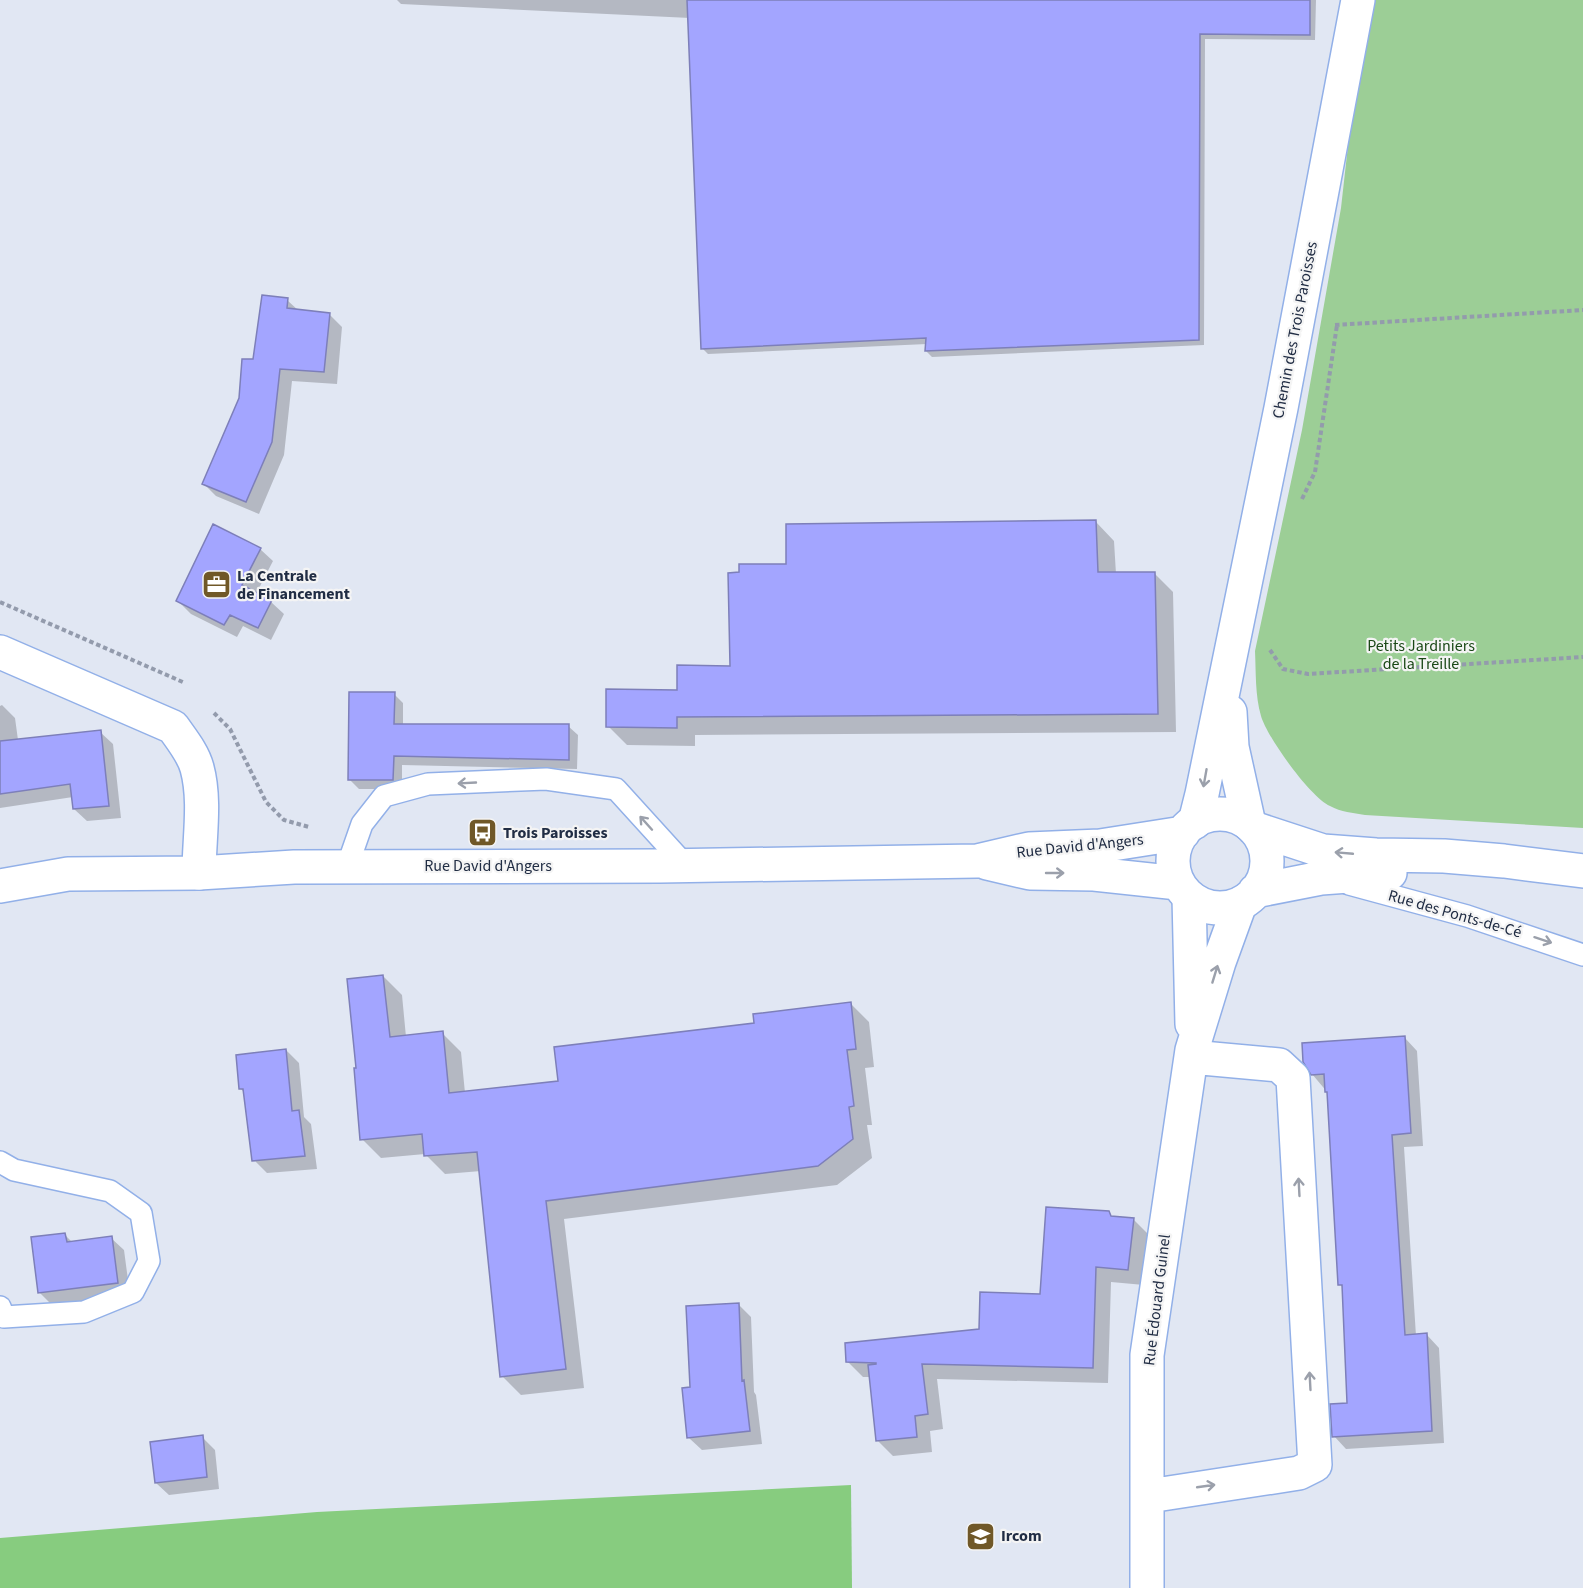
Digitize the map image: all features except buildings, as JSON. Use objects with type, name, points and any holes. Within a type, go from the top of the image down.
[{"type":"street","name":"Chemin des Trois Paroisses","points":[[1189,827],[1203,794],[1358,0]]},
{"type":"street","points":[[0,652],[173,727],[191,753],[197,769],[201,804],[199,873]]},
{"type":"street","name":"Chemin des Trois Paroisses","points":[[1229,659],[1232,747],[1251,826]]},
{"type":"street","points":[[1583,871],[1444,856],[1376,855],[1323,851],[1251,826],[1236,818],[1222,815],[1208,816],[1189,827],[1176,844],[1173,857],[1174,870],[1184,890],[1195,902],[1210,907],[1225,908],[1248,897],[1325,878],[1387,873],[1502,876],[1583,886]]},
{"type":"street","points":[[1248,897],[1264,878],[1266,863],[1265,848],[1251,826]]},
{"type":"street","name":"Rue David d'Angers","points":[[0,886],[69,874],[199,873],[294,867],[686,866],[977,861],[1029,849],[1100,846],[1189,827]]},
{"type":"street","name":"Rue David d'Angers","points":[[977,861],[1030,873],[1094,874],[1184,890]]},
{"type":"street","name":"Rue Édouard Guinel","points":[[1184,890],[1192,1054]]},
{"type":"street","name":"Rue Édouard Guinel","points":[[1147,1588],[1149,1496],[1147,1355],[1192,1054],[1219,962],[1248,897]]},
{"type":"street","points":[[1149,1496],[1299,1473],[1315,1465],[1293,1077],[1279,1065],[1192,1054]]},
{"type":"lane","points":[[347,867],[362,824],[384,796],[429,784],[546,779],[615,789],[686,866]]},
{"type":"lane","name":"Rue des Ponts-de-Cé","points":[[1325,878],[1467,916],[1583,955]]},
{"type":"lane","points":[[0,1162],[14,1170],[110,1191],[141,1213],[149,1261],[133,1292],[84,1312],[4,1317],[0,1307]]},
{"type":"path","points":[[1296,325],[1337,325],[1583,309]]},
{"type":"path","points":[[1300,502],[1315,472],[1337,325]]},
{"type":"path","points":[[0,602],[184,683]]},
{"type":"path","points":[[1268,647],[1283,669],[1308,674],[1583,657]]},
{"type":"path","points":[[214,713],[230,729],[266,802],[284,820],[309,827]]},
{"type":"green space","name":"Petits Jardiniers de la Treille","points":[[1375,0],[1583,0],[1583,828],[1365,815],[1338,810],[1312,791],[1290,766],[1261,716],[1255,651],[1302,430],[1341,208],[1352,110]]},
{"type":"green space","points":[[851,1485],[852,1588],[0,1588],[0,1538],[317,1512]]},
{"type":"place","name":"La Centrale de Financement","points":[[216,585]]},
{"type":"place","name":"Trois Paroisses","points":[[482,833]]},
{"type":"place","name":"Ircom","points":[[980,1536]]}]
